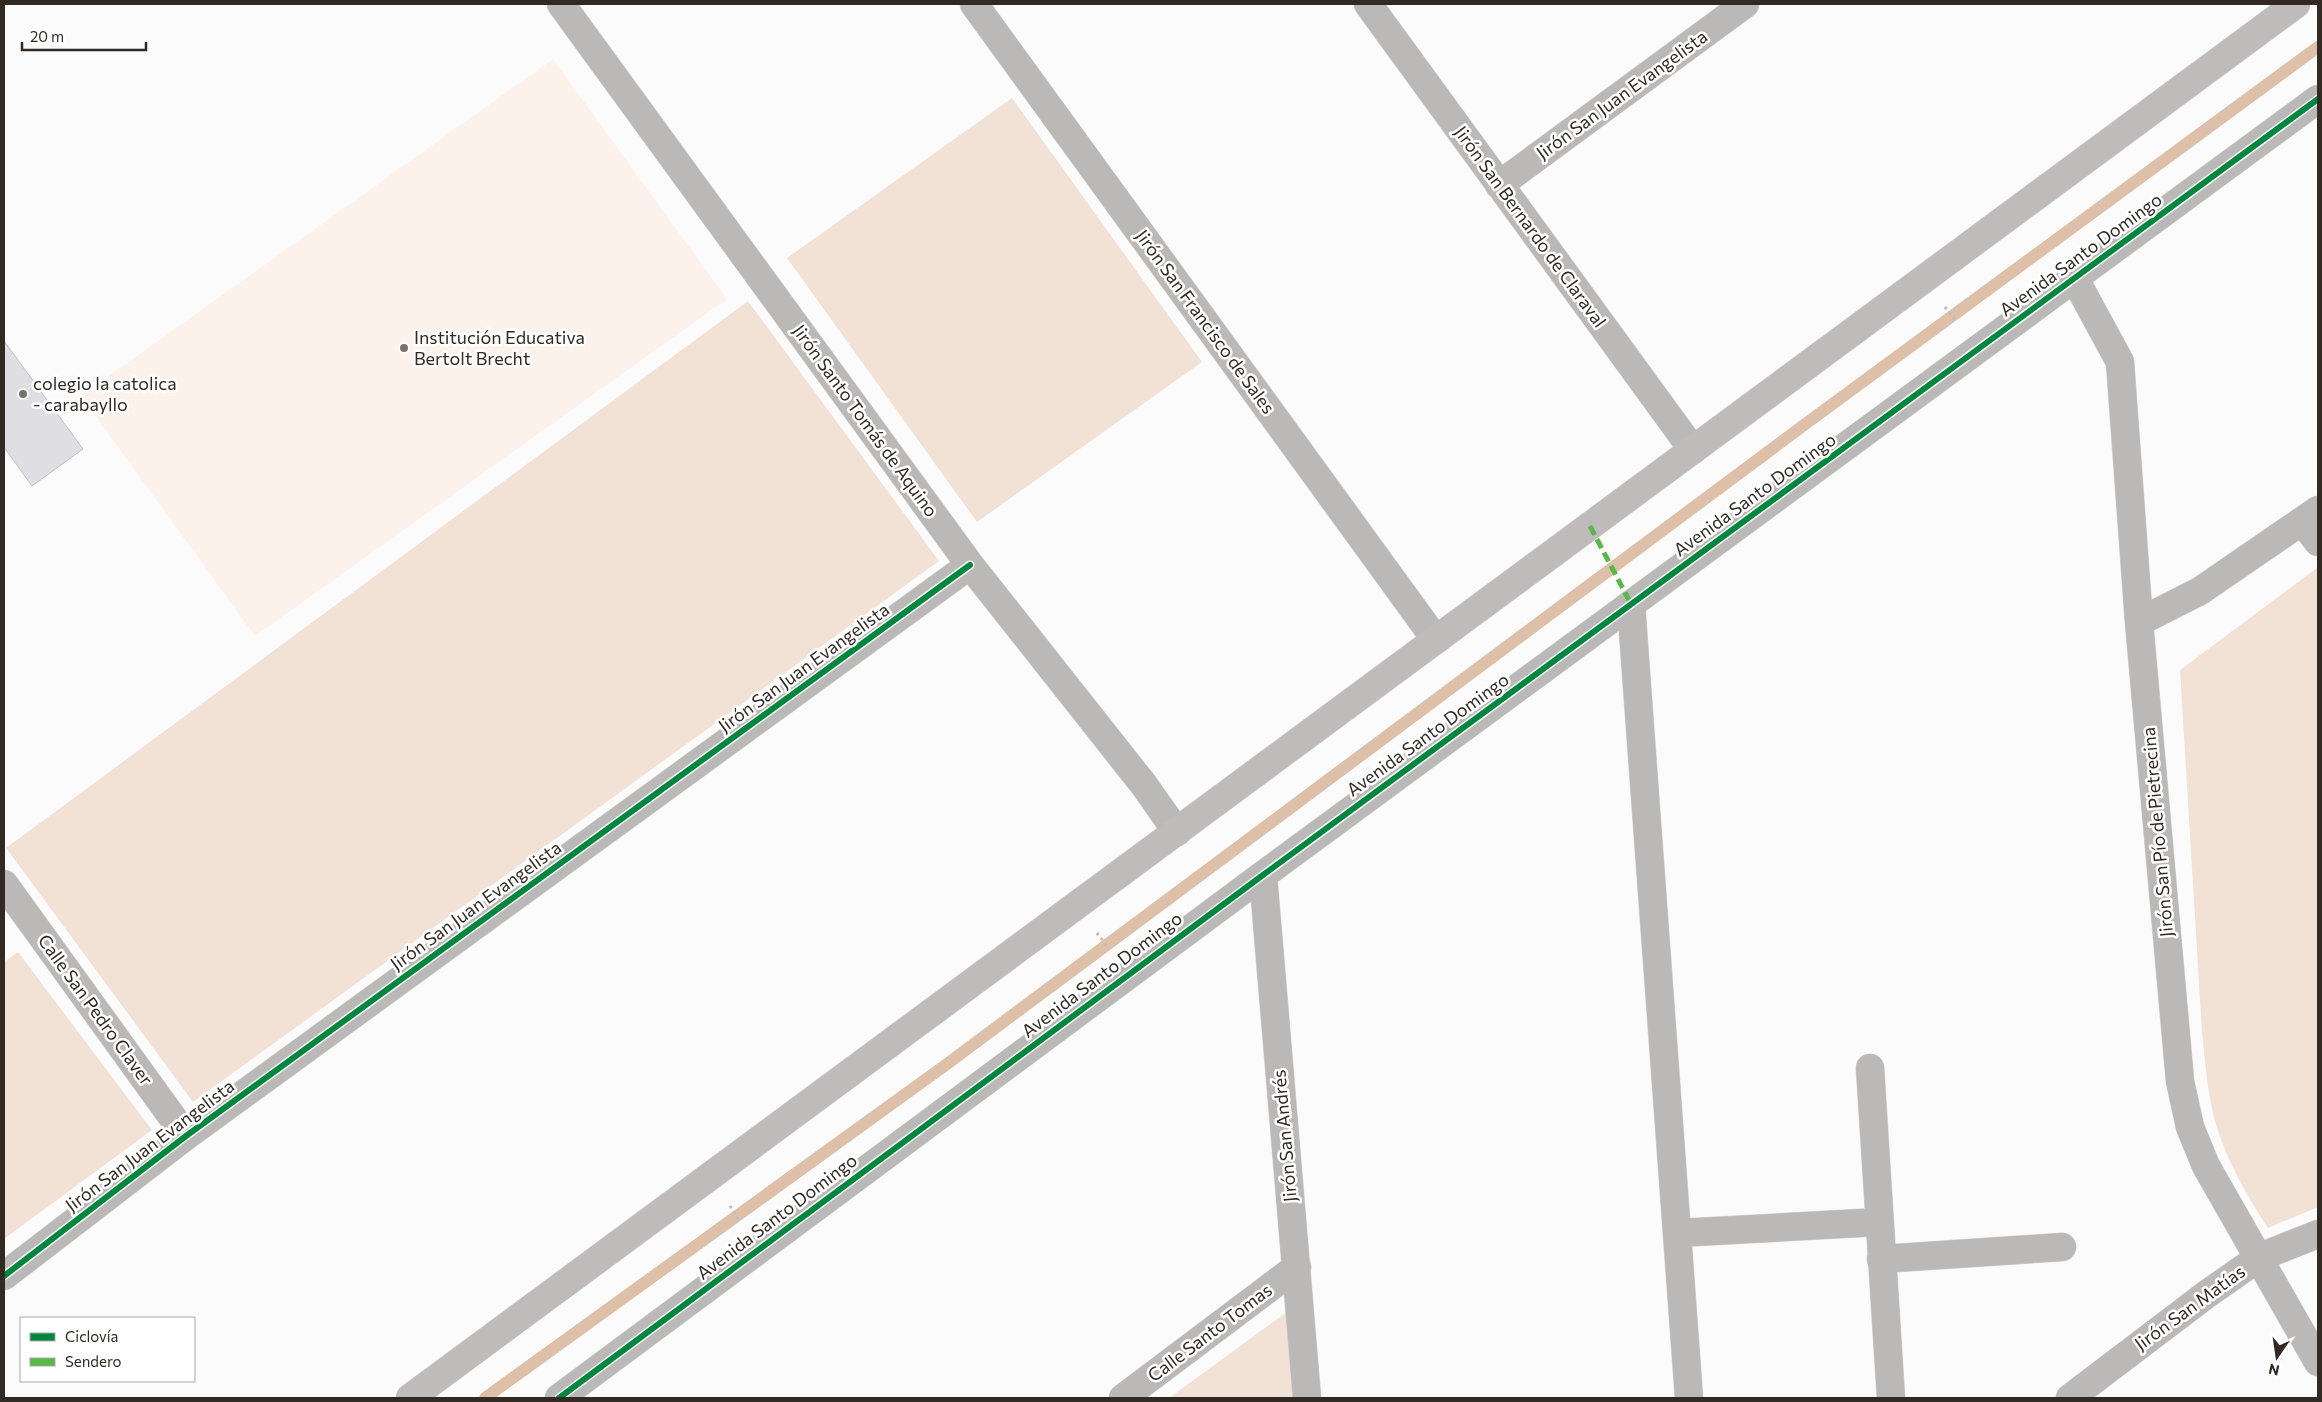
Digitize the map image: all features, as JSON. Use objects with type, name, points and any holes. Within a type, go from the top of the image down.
[{"type":"main road","points":[[410,1398],[2296,4]]},
{"type":"street","name":"Jirón Santo Tomás de Aquino","points":[[561,4],[970,565],[1144,785],[1177,832]]},
{"type":"street","name":"Jirón San Francisco de Sales","points":[[974,4],[1436,640]]},
{"type":"street","name":"Jirón San Bernardo de Claraval","points":[[1368,4],[1693,450]]},
{"type":"street","name":"Jirón San Juan Evangelista","points":[[1499,185],[1745,4]]},
{"type":"street","name":"Avenida Santo Domingo","points":[[559,1398],[1263,875],[2318,99]]},
{"type":"street","name":"Jirón San Pío de Pietrecina","points":[[2075,279],[2120,362],[2139,622],[2180,1081],[2190,1127],[2206,1166],[2260,1257],[2318,1362]]},
{"type":"street","points":[[2139,622],[2200,592],[2313,524]]},
{"type":"street","name":"Jirón San Juan Evangelista","points":[[4,1276],[186,1136],[970,565]]},
{"type":"street","points":[[1631,604],[1689,1398]]},
{"type":"street","name":"Jirón San Andrés","points":[[1263,875],[1308,1398]]},
{"type":"street","name":"Calle San Pedro Claver","points":[[4,884],[186,1136]]},
{"type":"street","points":[[1870,1068],[1891,1398]]},
{"type":"street","points":[[1678,1233],[1879,1222]]},
{"type":"street","name":"Jirón San Matías","points":[[2070,1398],[2207,1294],[2260,1257],[2318,1234]]},
{"type":"street","points":[[1881,1259],[2062,1247]]},
{"type":"street","name":"Calle Santo Tomas","points":[[1123,1398],[1297,1267]]},
{"type":"path","points":[[1923,279],[1978,350]]},
{"type":"path","points":[[1078,905],[1127,976]]},
{"type":"path","points":[[710,1177],[759,1249]]},
{"type":"shaded area","name":"Institución Educativa Bertolt Brecht","points":[[553,59],[727,299],[255,636],[81,396]]},
{"type":"shaded area","points":[[1012,98],[1202,362],[977,522],[787,258]]},
{"type":"shaded area","points":[[748,301],[939,561],[193,1102],[6,848]]},
{"type":"shaded area","points":[[2318,567],[2318,1207],[2268,1228],[2243,1187],[2229,1158],[2217,1129],[2209,1093],[2202,1033],[2180,670]]},
{"type":"shaded area","points":[[18,952],[152,1130],[4,1239],[4,962]]},
{"type":"shaded area","points":[[1295,1306],[1305,1398],[1169,1398]]},
{"type":"building","name":"colegio la catolica - carabayllo","points":[[4,341],[83,449],[32,486],[4,447]]},
{"type":"waterway","points":[[485,1398],[947,1064],[1804,425],[2318,47]]},
{"type":"marked path","points":[[1590,526],[1631,604]]},
{"type":"cycle path","points":[[559,1398],[1263,875],[2318,99]]},
{"type":"cycle path","points":[[4,1276],[186,1136],[970,565]]},
{"type":"place","name":"Institución Educativa Bertolt Brecht","points":[[404,348]]},
{"type":"place","name":"colegio la catolica - carabayllo","points":[[23,394]]}]
